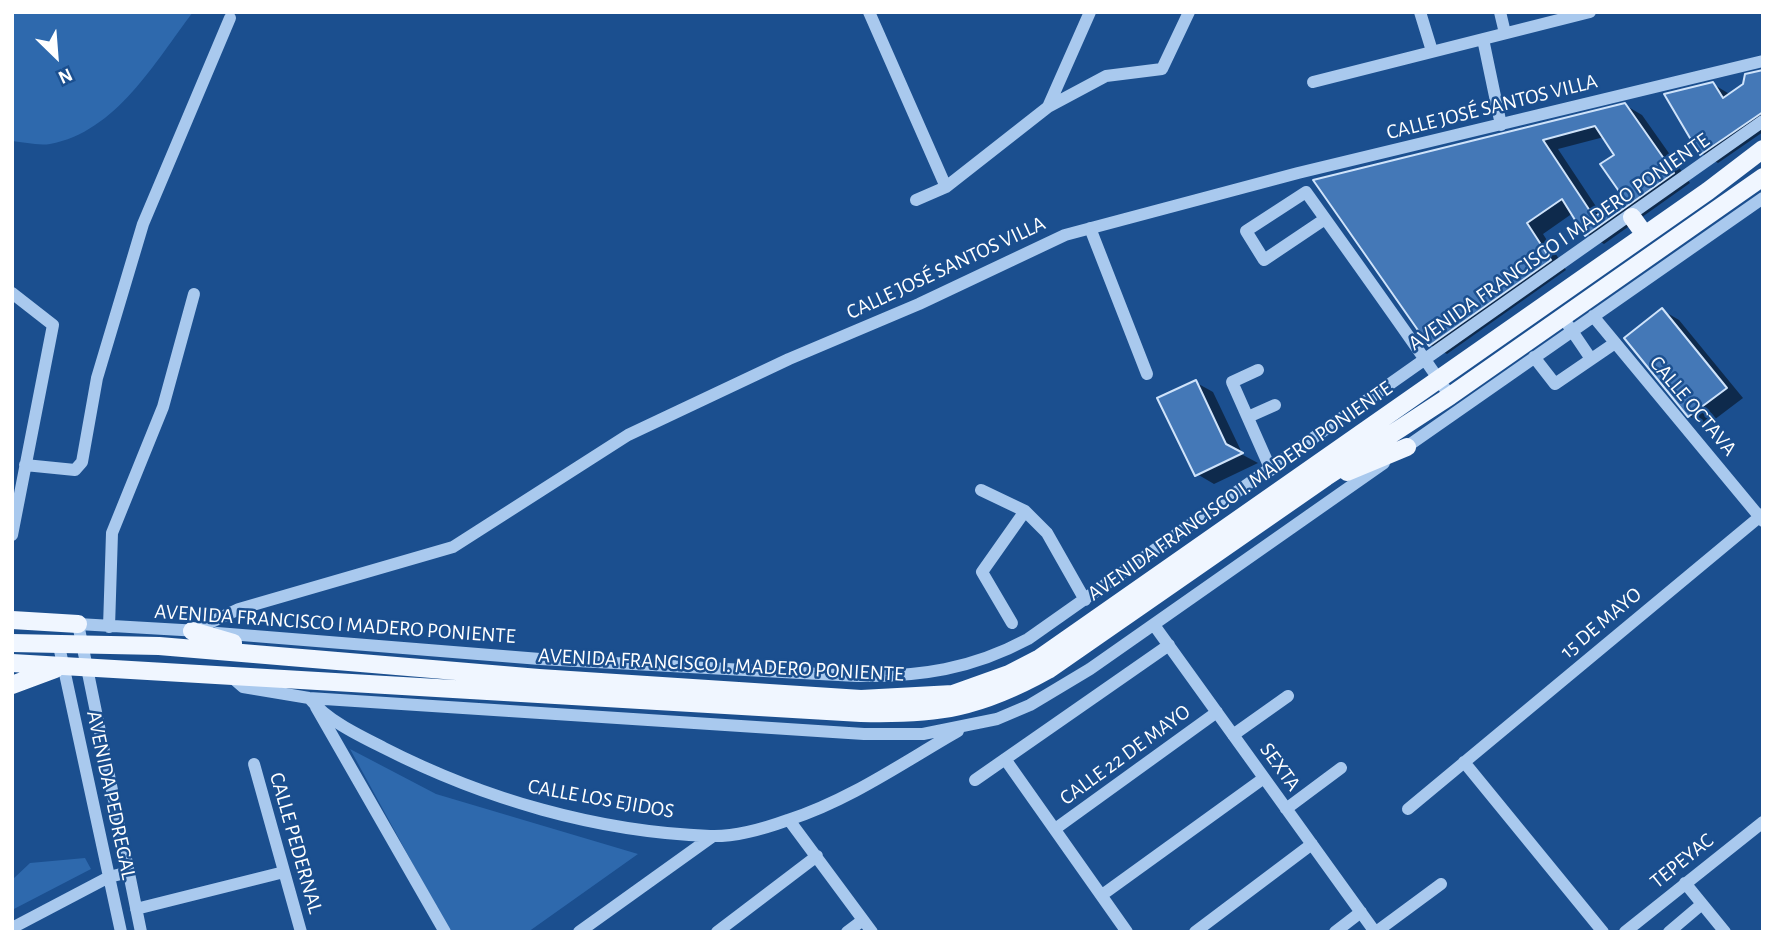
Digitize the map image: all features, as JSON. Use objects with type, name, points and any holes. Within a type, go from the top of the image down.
[{"type":"main road","name":"AVENIDA FRANCISCO I. MADERO PONIENTE","points":[[12,643],[83,647],[159,646],[539,678],[861,699],[953,694],[1009,674],[1040,658],[1645,235],[1763,149]]},
{"type":"main road","name":"AVENIDA FRANCISCO I. MADERO PONIENTE","points":[[12,663],[861,713],[914,715],[959,709],[1018,687],[1048,670],[1326,477],[1462,394],[1618,288],[1763,177]]},
{"type":"main road","points":[[1632,216],[1645,235]]},
{"type":"main road","points":[[1326,477],[1352,471],[1407,447]]},
{"type":"main road","points":[[13,616],[78,624]]},
{"type":"main road","points":[[192,631],[210,638],[255,646],[265,655]]},
{"type":"main road","name":"AVENIDA FRANCISCO I. MADERO PONIENTE","points":[[12,685],[63,666]]},
{"type":"street","points":[[869,12],[946,187]]},
{"type":"street","points":[[1048,107],[1090,12]]},
{"type":"street","points":[[916,200],[946,187],[1048,107],[1106,76],[1162,69],[1189,12]]},
{"type":"street","points":[[1420,12],[1432,51]]},
{"type":"street","points":[[1500,12],[1505,33]]},
{"type":"street","points":[[1313,82],[1590,12]]},
{"type":"street","points":[[25,465],[75,470],[82,462],[97,378],[143,224],[230,18]]},
{"type":"street","points":[[1483,38],[1501,125]]},
{"type":"street","name":"CALLE JOSÉ SANTOS VILLA","points":[[192,631],[239,609],[453,547],[628,435],[789,359],[919,304],[1065,235],[1309,171],[1763,61]]},
{"type":"street","name":"AVENIDA FRANCISCO I MADERO PONIENTE","points":[[78,624],[540,659],[901,677],[942,672],[998,655],[1028,639],[1632,216],[1763,121]]},
{"type":"street","points":[[1325,219],[1264,260],[1246,231],[1306,191],[1425,361],[1439,379],[1462,394]]},
{"type":"street","name":"AVENIDA FRANCISCO I. MADERO PONIENTE","points":[[228,674],[243,687],[312,701],[864,734],[923,734],[997,719],[1030,705],[1154,625],[1407,447],[1462,394],[1534,357],[1567,323],[1593,316],[1618,288],[1763,198]]},
{"type":"street","points":[[1090,228],[1147,374]]},
{"type":"street","points":[[12,293],[53,325],[12,535]]},
{"type":"street","points":[[109,627],[112,533],[163,407],[194,294]]},
{"type":"street","name":"CALLE OCTAVA","points":[[1593,316],[1761,517]]},
{"type":"street","points":[[1567,323],[1591,359]]},
{"type":"street","points":[[1534,357],[1555,384],[1615,343]]},
{"type":"street","points":[[1258,370],[1232,382],[1271,470]]},
{"type":"street","points":[[1248,417],[1275,405]]},
{"type":"street","points":[[981,490],[1026,511],[1047,533],[1085,600]]},
{"type":"street","points":[[1012,623],[982,572],[1026,511]]},
{"type":"street","name":"15 DE MAYO","points":[[1408,808],[1761,517]]},
{"type":"street","name":"AVENIDA PEDREGAL","points":[[78,624],[141,932]]},
{"type":"street","name":"SEXTA","points":[[1154,625],[1376,932]]},
{"type":"street","points":[[975,780],[1168,645]]},
{"type":"street","name":"AVENIDA PEDREGAL","points":[[59,646],[121,932]]},
{"type":"street","points":[[1233,735],[1288,696]]},
{"type":"street","points":[[312,701],[349,770],[445,932]]},
{"type":"street","name":"CALLE LOS EJIDOS","points":[[312,701],[350,730],[421,767],[499,799],[635,828],[713,836],[789,820],[860,787],[970,724]]},
{"type":"street","name":"CALLE 22 DE MAYO","points":[[1055,829],[1217,712]]},
{"type":"street","points":[[1005,759],[1127,932]]},
{"type":"street","points":[[1464,762],[1603,932]]},
{"type":"street","name":"CALLE PEDERNAL","points":[[254,764],[301,932]]},
{"type":"street","points":[[1286,809],[1341,768]]},
{"type":"street","points":[[1102,895],[1264,778]]},
{"type":"street","points":[[789,820],[872,932]]},
{"type":"street","name":"TEPEYAC","points":[[1625,932],[1763,822]]},
{"type":"street","points":[[579,932],[713,836]]},
{"type":"street","points":[[1195,932],[1312,844]]},
{"type":"street","points":[[717,932],[817,856]]},
{"type":"street","points":[[12,928],[109,877],[129,872]]},
{"type":"street","points":[[136,909],[284,872]]},
{"type":"street","points":[[1685,883],[1725,932]]},
{"type":"street","points":[[1376,932],[1441,884]]},
{"type":"street","points":[[1669,932],[1702,904]]},
{"type":"street","points":[[1335,932],[1361,912]]},
{"type":"street","points":[[847,932],[863,920]]},
{"type":"shaded area","points":[[12,12],[193,12],[148,73],[114,110],[74,137],[41,145],[12,141]]},
{"type":"shaded area","points":[[350,749],[436,794],[638,854],[528,932],[450,932]]},
{"type":"shaded area","points":[[85,858],[91,869],[12,910],[12,880],[30,863]]},
{"type":"building","points":[[1763,70],[1763,112],[1700,155],[1664,94],[1713,82],[1723,98],[1743,84],[1745,74]]},
{"type":"building","points":[[1625,103],[1674,173],[1585,236],[1562,199],[1527,223],[1551,260],[1429,346],[1313,180]],"holes":[[[1595,126],[1614,155],[1600,164],[1623,197],[1594,217],[1543,140]]]},
{"type":"building","points":[[1662,308],[1727,388],[1688,417],[1624,338]]},
{"type":"building","points":[[1196,380],[1226,444],[1243,453],[1195,476],[1157,398]]}]
